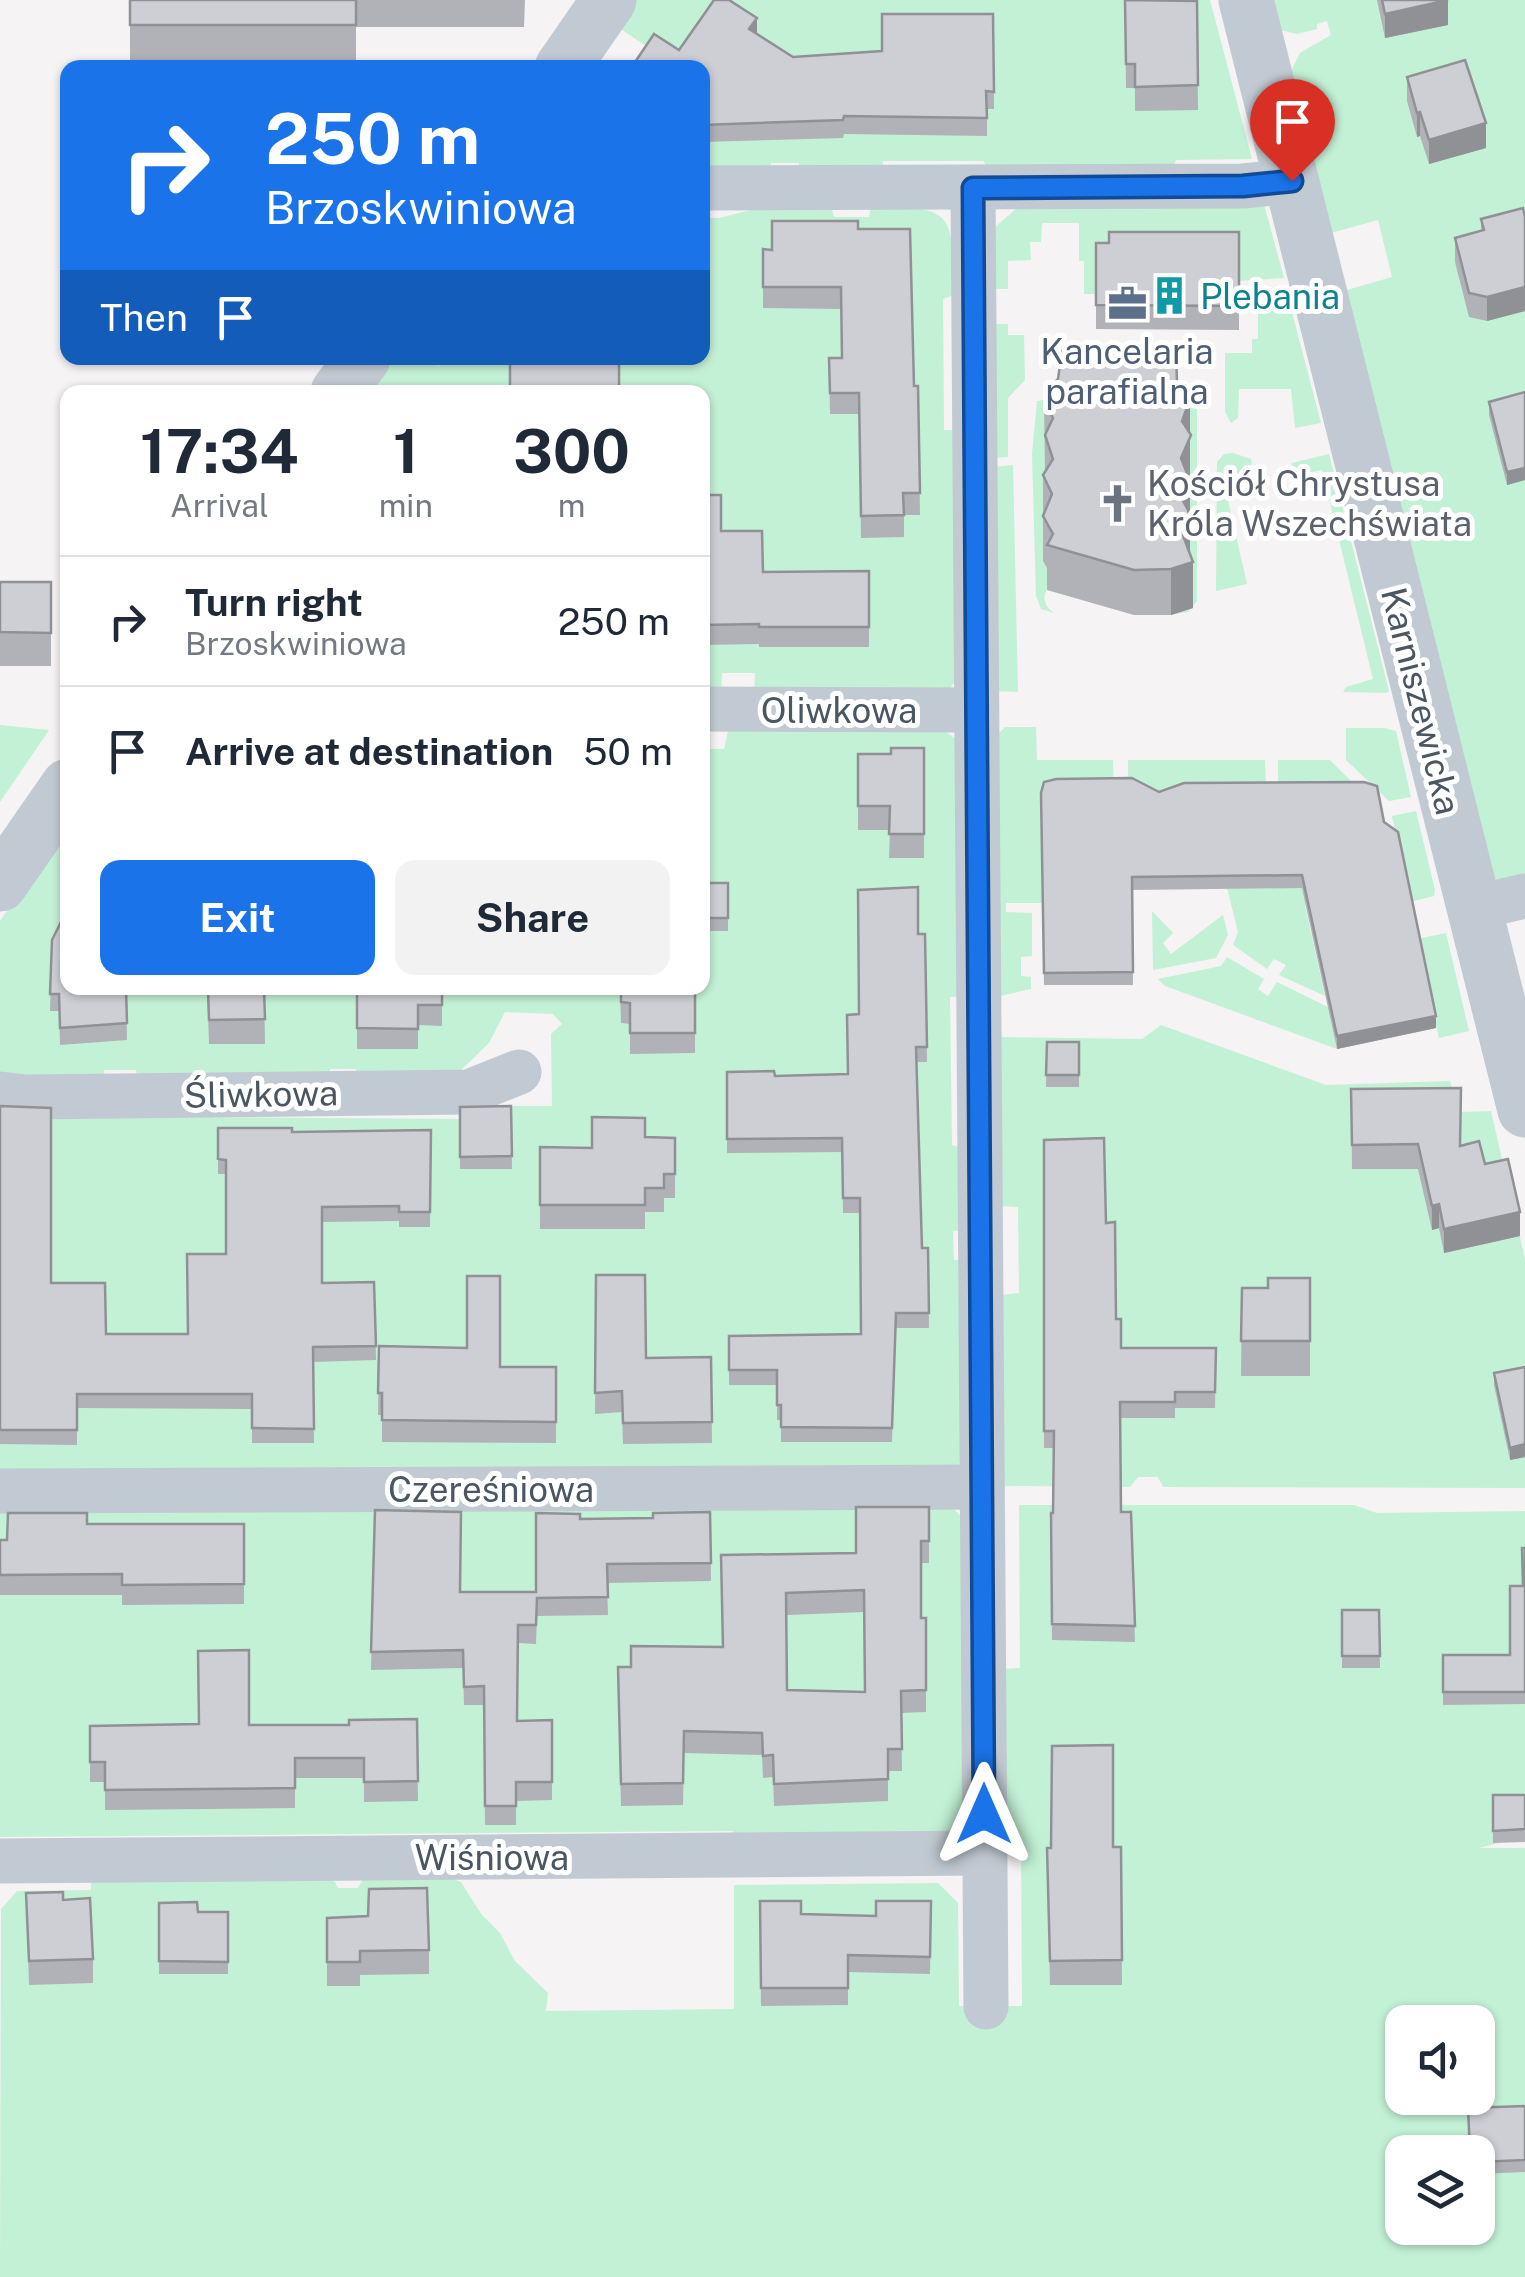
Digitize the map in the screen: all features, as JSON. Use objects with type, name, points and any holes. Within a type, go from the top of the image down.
[{"type":"street","points":[[568,60],[609,0]]},
{"type":"street","name":"Karniszewicka","points":[[1246,0],[1525,1110]]},
{"type":"street","points":[[710,188],[1243,186],[1292,181]]},
{"type":"street","points":[[973,188],[986,2007]]},
{"type":"street","name":"Oliwkowa","points":[[710,709],[976,710]]},
{"type":"street","points":[[0,884],[60,798]]},
{"type":"street","points":[[1473,908],[1525,896]]},
{"type":"street","name":"Śliwkowa","points":[[0,1094],[26,1097],[468,1092],[520,1072]]},
{"type":"street","name":"Czereśniowa","points":[[0,1491],[982,1487]]},
{"type":"street","name":"Wiśniowa","points":[[0,1861],[984,1853]]},
{"type":"green space","points":[[633,0],[1210,0],[1252,159],[1176,160],[1172,170],[987,170],[984,161],[883,161],[882,172],[799,172],[799,163],[771,163],[770,172],[710,171],[710,60],[679,60],[654,51],[616,26]]},
{"type":"green space","points":[[1267,0],[1525,0],[1525,880],[1495,879],[1340,292],[1392,277],[1378,220],[1331,233],[1288,77],[1300,53],[1331,35],[1327,21],[1317,24],[1317,29],[1297,34],[1280,30]]},
{"type":"green space","points":[[1264,204],[1284,278],[1239,281],[1239,257],[1096,268],[1096,294],[1084,294],[1079,223],[1042,223],[1041,242],[1030,242],[1031,260],[1008,261],[1008,289],[991,289],[994,228],[1017,208]]},
{"type":"green space","points":[[767,206],[831,206],[834,217],[869,217],[871,206],[920,209],[944,220],[953,246],[957,294],[943,299],[944,430],[959,430],[954,683],[949,689],[754,696],[755,673],[722,673],[721,694],[710,694],[710,385],[368,385],[382,365],[710,365],[710,218]]},
{"type":"green space","points":[[1289,301],[1321,423],[1295,428],[1291,389],[1239,389],[1238,418],[1231,423],[1225,412],[1225,353],[1252,353],[1252,339],[1258,339],[1258,302]]},
{"type":"green space","points":[[990,324],[1008,324],[1008,335],[1024,335],[1025,380],[1008,398],[1008,457],[992,458]]},
{"type":"green space","points":[[1197,396],[1197,601],[1188,612],[1170,615],[1183,611],[1169,397]]},
{"type":"green space","points":[[1063,398],[1045,596],[1054,613],[1041,609],[1036,596],[1032,454],[1037,401]]},
{"type":"green space","points":[[1224,454],[1251,459],[1255,478],[1225,487],[1247,584],[1216,591],[1217,462]]},
{"type":"green space","points":[[1329,454],[1387,693],[1343,692],[1346,687],[1373,679],[1322,470],[1297,475],[1290,468],[1292,463]]},
{"type":"green space","points":[[1013,465],[1018,692],[993,691],[993,467]]},
{"type":"green space","points":[[730,723],[946,732],[956,739],[964,996],[950,997],[952,1145],[959,1147],[966,1230],[953,1231],[954,1260],[967,1260],[965,1457],[956,1467],[0,1472],[0,1107],[187,1117],[460,1119],[511,1106],[552,1106],[551,1034],[562,1024],[553,1014],[505,1012],[489,1043],[459,1072],[356,1077],[356,1069],[330,1069],[330,1078],[137,1076],[136,1070],[104,1070],[104,1079],[0,1078],[0,921],[60,833],[60,995],[710,995],[710,749],[724,749]]},
{"type":"green space","points":[[0,725],[49,730],[0,802]]},
{"type":"green space","points":[[1005,727],[1036,727],[1037,760],[1113,760],[1114,791],[1043,798],[1042,903],[1006,903],[1006,912],[1032,913],[1032,956],[1021,957],[1021,976],[1031,977],[1031,989],[995,997],[995,737]]},
{"type":"green space","points":[[1346,728],[1396,731],[1411,797],[1389,801],[1346,760]]},
{"type":"green space","points":[[1128,760],[1265,760],[1266,786],[1178,795],[1161,793],[1128,781]]},
{"type":"green space","points":[[1278,760],[1330,760],[1364,794],[1278,795]]},
{"type":"green space","points":[[1416,811],[1435,890],[1434,896],[1410,902],[1392,816]]},
{"type":"green space","points":[[1342,887],[1305,905],[1325,996],[1279,975],[1286,965],[1274,959],[1267,969],[1233,945],[1238,932],[1227,888]]},
{"type":"green space","points":[[1152,911],[1173,933],[1163,943],[1171,954],[1223,915],[1228,935],[1216,958],[1153,970]]},
{"type":"green space","points":[[1446,933],[1469,1031],[1439,1038],[1417,939]]},
{"type":"green space","points":[[1227,957],[1264,979],[1258,989],[1268,996],[1277,982],[1328,1007],[1337,1049],[1165,986],[1158,979],[1221,966]]},
{"type":"green space","points":[[1161,1025],[1326,1085],[1450,1081],[1459,1112],[1491,1111],[1525,1259],[1525,1488],[1163,1487],[1158,1477],[1138,1477],[1130,1487],[1001,1486],[1001,1295],[1019,1293],[1018,1207],[999,1206],[996,1037],[1142,1039]]},
{"type":"green space","points":[[1019,1505],[1354,1505],[1377,1513],[1525,1511],[1525,1836],[1479,1848],[1525,1848],[1525,2277],[0,2277],[1,1909],[17,1891],[91,1890],[91,1877],[328,1878],[338,1888],[358,1888],[363,1879],[446,1876],[461,1882],[482,1915],[500,1933],[515,1961],[548,1993],[546,2011],[734,2009],[734,1885],[938,1883],[958,1903],[959,2006],[1022,2006],[1021,1838],[1003,1837],[1003,1669],[1020,1668]]},
{"type":"green space","points":[[953,1508],[963,1519],[971,1810],[950,1833],[733,1840],[733,1831],[0,1837],[0,1513]]},
{"type":"building","points":[[130,0],[356,0],[356,25],[130,25]]},
{"type":"building","points":[[714,0],[729,0],[757,18],[749,29],[793,57],[882,51],[882,14],[993,14],[994,92],[986,91],[987,118],[844,116],[843,120],[710,125],[710,60],[636,60],[654,34],[679,50]]},
{"type":"building","points":[[1125,0],[1197,1],[1198,85],[1135,87],[1135,64],[1126,64]]},
{"type":"building","points":[[1382,0],[1448,0],[1385,14]]},
{"type":"building","points":[[1465,60],[1486,123],[1429,140],[1407,77]]},
{"type":"building","points":[[1523,208],[1525,287],[1487,297],[1469,293],[1455,238],[1484,230],[1481,219]]},
{"type":"building","points":[[772,221],[858,221],[858,229],[910,229],[920,493],[903,493],[904,515],[861,516],[859,393],[830,393],[829,358],[842,358],[841,287],[763,287],[763,249],[772,250]]},
{"type":"building","name":"Plebania","points":[[1109,232],[1239,232],[1239,306],[1096,305],[1096,243],[1109,243]]},
{"type":"building","name":"Kościół Chrystusa Króla Wszechświata","points":[[1062,351],[1176,353],[1177,381],[1188,391],[1190,399],[1182,421],[1191,435],[1181,458],[1190,481],[1181,497],[1190,521],[1182,533],[1193,562],[1171,569],[1134,570],[1047,545],[1053,534],[1043,516],[1052,494],[1043,475],[1053,459],[1045,435],[1053,418],[1044,401],[1048,389],[1058,379]]},
{"type":"building","points":[[510,365],[619,365],[619,385],[510,385]]},
{"type":"building","points":[[1525,392],[1525,468],[1507,472],[1489,402]]},
{"type":"building","points":[[710,495],[721,495],[721,531],[762,531],[763,572],[869,571],[869,627],[710,625]]},
{"type":"building","points":[[0,582],[51,582],[51,633],[0,632]]},
{"type":"building","points":[[891,748],[924,748],[924,834],[889,834],[890,806],[858,806],[858,754],[891,754]]},
{"type":"building","points":[[1132,778],[1159,792],[1184,783],[1364,782],[1377,786],[1384,822],[1398,832],[1436,1016],[1337,1036],[1302,875],[1132,877],[1133,972],[1044,973],[1044,782]]},
{"type":"building","points":[[710,883],[728,883],[728,918],[710,918]]},
{"type":"building","points":[[918,887],[918,934],[925,934],[927,1047],[916,1047],[922,1248],[928,1248],[929,1313],[896,1313],[892,1428],[781,1427],[777,1370],[729,1370],[729,1336],[861,1334],[860,1198],[843,1198],[842,1138],[727,1139],[727,1072],[774,1071],[775,1076],[848,1074],[847,1015],[859,1014],[858,890]]},
{"type":"building","points":[[60,924],[60,995],[126,995],[127,1023],[60,1028],[59,994],[50,994],[52,940]]},
{"type":"building","points":[[208,995],[264,995],[265,1019],[209,1020]]},
{"type":"building","points":[[357,995],[442,995],[442,1005],[418,1005],[418,1029],[357,1028]]},
{"type":"building","points":[[621,995],[695,995],[695,1033],[630,1033],[630,1003],[621,1002]]},
{"type":"building","points":[[1047,1042],[1079,1042],[1079,1075],[1046,1075]]},
{"type":"building","points":[[1461,1088],[1460,1146],[1479,1141],[1485,1164],[1508,1159],[1520,1212],[1444,1229],[1439,1204],[1432,1206],[1418,1144],[1352,1145],[1351,1089]]},
{"type":"building","points":[[0,1106],[51,1108],[51,1283],[105,1283],[106,1334],[188,1334],[187,1254],[226,1254],[226,1160],[218,1159],[218,1128],[292,1128],[292,1132],[431,1130],[430,1212],[399,1212],[399,1206],[322,1207],[322,1283],[374,1282],[376,1346],[313,1347],[314,1429],[252,1428],[252,1394],[77,1394],[77,1430],[0,1430]]},
{"type":"building","points":[[511,1106],[512,1156],[460,1157],[460,1107]]},
{"type":"building","points":[[592,1117],[645,1118],[645,1137],[675,1138],[675,1174],[664,1174],[664,1188],[645,1188],[645,1205],[540,1205],[540,1147],[592,1148]]},
{"type":"building","points":[[1104,1138],[1106,1223],[1115,1222],[1116,1319],[1121,1319],[1121,1348],[1216,1348],[1215,1392],[1175,1392],[1175,1402],[1120,1402],[1121,1512],[1131,1512],[1135,1626],[1052,1624],[1054,1431],[1044,1431],[1044,1140]]},
{"type":"building","points":[[596,1275],[645,1275],[646,1358],[711,1357],[712,1422],[623,1423],[622,1391],[595,1393]]},
{"type":"building","points":[[467,1276],[500,1276],[500,1367],[556,1367],[556,1422],[382,1420],[379,1346],[467,1348]]},
{"type":"building","points":[[1268,1278],[1310,1278],[1310,1341],[1241,1341],[1242,1288],[1268,1288]]},
{"type":"building","points":[[1525,1367],[1525,1444],[1510,1448],[1494,1373]]},
{"type":"building","points":[[856,1507],[929,1507],[929,1541],[921,1541],[926,1690],[901,1691],[902,1749],[888,1749],[888,1779],[774,1784],[773,1755],[763,1756],[762,1733],[684,1731],[683,1783],[621,1784],[618,1667],[631,1667],[631,1646],[723,1647],[721,1555],[856,1553]],"holes":[[[864,1590],[865,1692],[787,1690],[786,1593]]]},
{"type":"building","points":[[375,1510],[461,1512],[460,1592],[536,1592],[536,1513],[580,1514],[580,1519],[710,1512],[711,1563],[607,1564],[608,1597],[537,1598],[536,1625],[518,1625],[517,1721],[552,1720],[552,1782],[516,1782],[516,1806],[485,1806],[484,1686],[464,1687],[463,1650],[371,1652]]},
{"type":"building","points":[[8,1513],[87,1513],[87,1524],[244,1524],[244,1584],[122,1585],[122,1574],[0,1575],[0,1540],[7,1540]]},
{"type":"building","points":[[1525,1548],[1525,1692],[1443,1692],[1443,1655],[1510,1655],[1510,1586],[1523,1586]]},
{"type":"building","points":[[1342,1610],[1379,1610],[1380,1656],[1342,1656]]},
{"type":"building","points":[[249,1650],[249,1725],[349,1725],[349,1720],[417,1719],[418,1781],[364,1782],[364,1758],[295,1758],[295,1788],[105,1790],[105,1762],[90,1762],[90,1726],[199,1724],[198,1651]]},
{"type":"building","points":[[1113,1745],[1113,1847],[1121,1847],[1122,1960],[1050,1961],[1047,1848],[1051,1848],[1052,1746]]},
{"type":"building","points":[[1493,1795],[1525,1795],[1525,1829],[1493,1831]]},
{"type":"building","points":[[427,1888],[429,1950],[360,1951],[360,1962],[327,1962],[327,1918],[368,1916],[369,1889]]},
{"type":"building","points":[[63,1892],[63,1900],[90,1898],[93,1959],[29,1961],[26,1893]]},
{"type":"building","points":[[760,1901],[801,1901],[801,1914],[876,1916],[876,1901],[931,1901],[930,1957],[848,1955],[848,1988],[761,1988]]},
{"type":"building","points":[[197,1902],[198,1912],[228,1912],[228,1962],[159,1961],[159,1903]]},
{"type":"building","points":[[1525,2106],[1525,2160],[1495,2161],[1495,2135],[1469,2135],[1468,2115],[1495,2115],[1495,2107]]},
{"type":"place","name":"Plebania","points":[[1170,296]]},
{"type":"place","name":"Kancelaria parafialna","points":[[1127,304]]},
{"type":"place","name":"Kościół Chrystusa Króla Wszechświata","points":[[1117,503]]},
{"type":"route","points":[[984,1814],[973,188],[1243,186],[1292,181]]}]
